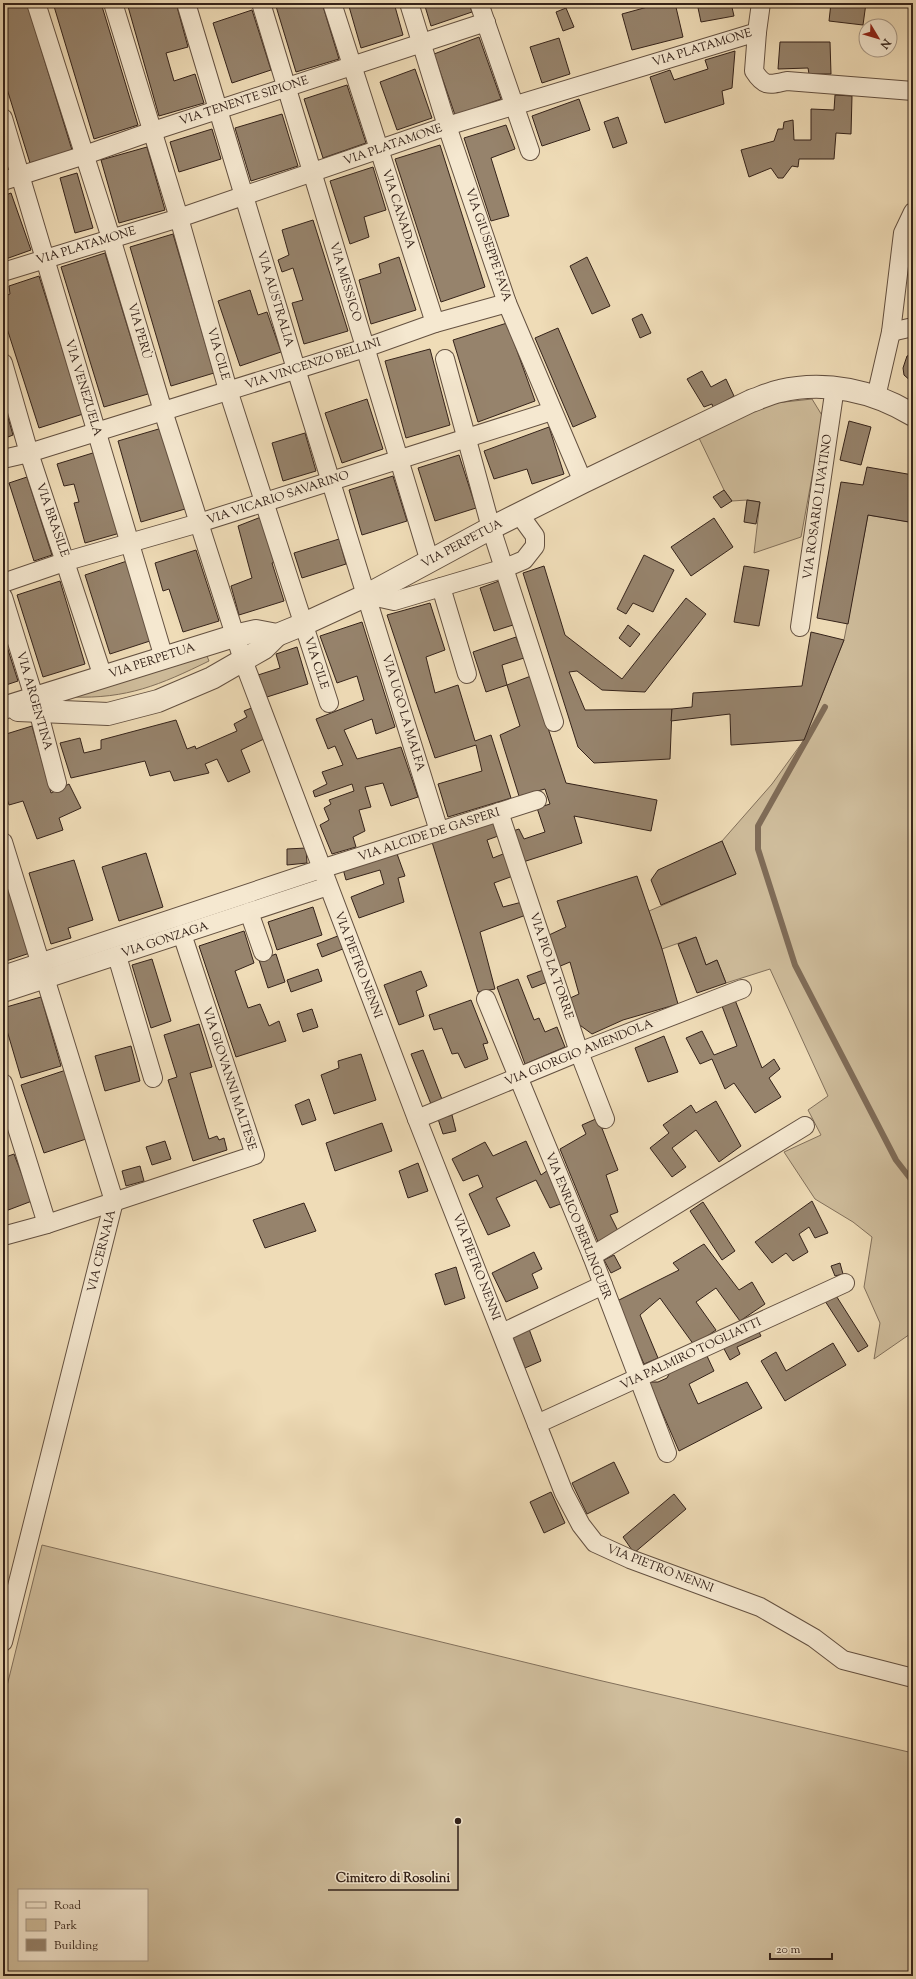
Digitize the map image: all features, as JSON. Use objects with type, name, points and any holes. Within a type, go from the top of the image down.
[{"type":"street","name":"VIA PERÙ","points":[[36,3],[111,238],[163,411],[234,636],[243,660]]},
{"type":"street","name":"VIA CILE","points":[[113,3],[179,218],[228,390],[263,502],[330,703]]},
{"type":"street","name":"VIA AUSTRALIA","points":[[186,3],[330,481],[367,595]]},
{"type":"street","name":"VIA MESSICO","points":[[261,3],[430,562]]},
{"type":"street","name":"VIA CANADA","points":[[332,3],[435,323]]},
{"type":"street","name":"VIA GIUSEPPE FAVA","points":[[409,3],[447,126],[508,303],[583,482]]},
{"type":"street","points":[[480,3],[530,151]]},
{"type":"street","name":"VIA PLATAMONE","points":[[3,272],[179,218],[313,172],[380,151],[447,126],[757,32],[761,3]]},
{"type":"street","name":"VIA TENENTE SIPIONE","points":[[3,181],[286,89],[351,65],[421,44],[486,22]]},
{"type":"street","points":[[757,32],[754,71],[760,81],[770,85],[787,81],[913,91]]},
{"type":"street","name":"VIA VENEZUELA","points":[[3,118],[44,260],[164,658]]},
{"type":"street","points":[[899,404],[891,332],[903,233],[913,212]]},
{"type":"street","name":"VIA VINCENZO BELLINI","points":[[3,459],[29,453],[365,348],[435,323],[508,303]]},
{"type":"street","points":[[891,332],[913,328]]},
{"type":"street","points":[[445,359],[491,528],[554,722]]},
{"type":"street","name":"VIA BRASILE","points":[[3,363],[29,453],[104,677]]},
{"type":"street","name":"VIA PERPETUA","points":[[36,705],[104,677],[234,636],[256,631],[277,635],[304,624],[367,595],[491,528],[583,482],[750,401],[779,391],[805,387],[836,387],[899,404]]},
{"type":"street","name":"VIA ROSARIO LIVATINO","points":[[800,627],[836,387]]},
{"type":"street","name":"VIA VICARIO SAVARINO","points":[[3,583],[66,561],[199,523],[552,411]]},
{"type":"street","points":[[367,595],[394,601],[505,568],[524,560],[535,546],[535,536],[519,514]]},
{"type":"street","points":[[441,587],[467,674]]},
{"type":"street","name":"VIA UGO LA MALFA","points":[[367,595],[439,831]]},
{"type":"street","name":"VIA ARGENTINA","points":[[3,597],[36,705],[57,783]]},
{"type":"street","points":[[3,709],[36,705],[108,714],[158,701],[212,678],[264,648],[277,635]]},
{"type":"street","name":"VIA PIETRO NENNI","points":[[243,660],[321,869],[537,1424],[564,1493],[581,1525],[595,1543],[630,1558],[760,1607],[814,1638],[843,1660],[913,1678]]},
{"type":"street","name":"VIA ALCIDE DE GASPERI","points":[[321,869],[537,800]]},
{"type":"street","name":"VIA PIO LA TORRE","points":[[499,812],[579,1052],[605,1119]]},
{"type":"street","name":"VIA CERNAIA","points":[[3,842],[114,1202],[3,1642]]},
{"type":"street","name":"VIA GONZAGA","points":[[3,993],[44,971],[321,869]]},
{"type":"street","name":"VIA GONZAGA","points":[[3,975],[44,971],[117,956],[328,886]]},
{"type":"street","points":[[249,912],[263,952]]},
{"type":"street","name":"VIA GIOVANNI MALTESE","points":[[3,1236],[47,1224],[255,1154],[182,934]]},
{"type":"street","points":[[117,956],[153,1078]]},
{"type":"street","name":"VIA GIORGIO AMENDOLA","points":[[418,1119],[579,1052],[742,989]]},
{"type":"street","name":"VIA ENRICO BERLINGUER","points":[[486,999],[517,1078],[592,1256],[638,1379],[668,1453]]},
{"type":"street","points":[[3,1083],[47,1224]]},
{"type":"street","points":[[592,1256],[805,1126]]},
{"type":"street","name":"VIA PALMIRO TOGLIATTI","points":[[537,1424],[845,1283]]},
{"type":"street","points":[[502,1333],[603,1285]]},
{"type":"green space","points":[[812,399],[823,417],[801,537],[754,553],[760,502],[747,500],[732,501],[724,490],[699,438],[747,414],[775,403]]},
{"type":"green space","points":[[913,500],[913,1332],[874,1359],[880,1323],[864,1287],[872,1237],[853,1222],[815,1199],[784,1152],[821,1135],[808,1110],[828,1096],[770,969],[726,983],[717,960],[706,965],[696,937],[662,949],[649,911],[736,874],[722,841],[772,784],[804,740],[844,640],[868,515],[909,522]]},
{"type":"green space","points":[[207,656],[209,661],[175,677],[143,689],[110,696],[72,697]]},
{"type":"green space","points":[[42,1545],[598,1680],[913,1753],[913,1976],[3,1976],[3,1702]]},
{"type":"building","points":[[3,3],[27,3],[72,150],[30,163],[3,76]]},
{"type":"building","points":[[53,3],[101,3],[138,125],[94,139]]},
{"type":"building","points":[[127,3],[176,3],[188,47],[166,53],[174,81],[195,74],[204,103],[159,116]]},
{"type":"building","points":[[275,3],[322,3],[339,59],[296,72]]},
{"type":"building","points":[[348,3],[394,3],[403,35],[361,48]]},
{"type":"building","points":[[424,3],[469,3],[472,12],[431,26]]},
{"type":"building","points":[[662,3],[675,3],[683,37],[632,50],[622,14]]},
{"type":"building","points":[[697,3],[731,3],[734,16],[701,22]]},
{"type":"building","points":[[831,3],[866,3],[864,18],[858,18],[858,24],[829,21]]},
{"type":"building","points":[[566,8],[574,27],[563,31],[556,12]]},
{"type":"building","points":[[252,10],[271,70],[232,83],[213,23]]},
{"type":"building","points":[[479,37],[501,99],[455,115],[434,54]]},
{"type":"building","points":[[559,38],[570,74],[542,83],[530,47]]},
{"type":"building","points":[[780,42],[830,42],[831,74],[809,74],[808,68],[778,69]]},
{"type":"building","points":[[735,51],[732,88],[722,91],[724,104],[665,123],[650,77],[670,70],[674,80],[708,69],[705,60]]},
{"type":"building","points":[[415,69],[432,118],[397,130],[380,82]]},
{"type":"building","points":[[347,85],[366,143],[323,158],[304,99]]},
{"type":"building","points":[[835,95],[852,96],[851,134],[836,133],[834,159],[799,159],[798,167],[792,166],[783,178],[778,178],[771,168],[749,177],[741,150],[774,141],[778,129],[783,129],[784,122],[793,120],[794,140],[811,140],[811,109],[834,110]]},
{"type":"building","points":[[579,99],[590,130],[542,146],[532,116]]},
{"type":"building","points":[[282,114],[298,166],[251,181],[235,128]]},
{"type":"building","points":[[618,117],[627,143],[613,148],[604,122]]},
{"type":"building","points":[[506,125],[515,149],[491,158],[509,216],[491,221],[464,138]]},
{"type":"building","points":[[212,129],[221,159],[179,172],[170,142]]},
{"type":"building","points":[[440,145],[485,287],[441,302],[395,159]]},
{"type":"building","points":[[147,147],[165,210],[119,223],[101,160]]},
{"type":"building","points":[[373,167],[386,210],[364,217],[369,237],[350,244],[330,181]]},
{"type":"building","points":[[77,173],[93,228],[75,233],[60,178]]},
{"type":"building","points":[[11,193],[31,250],[3,260],[3,196]]},
{"type":"building","points":[[313,220],[348,331],[304,344],[292,303],[303,300],[293,268],[282,272],[278,260],[289,255],[282,230]]},
{"type":"building","points":[[173,234],[214,373],[171,386],[130,247]]},
{"type":"building","points":[[105,253],[148,394],[104,407],[61,267]]},
{"type":"building","points":[[399,257],[416,310],[371,324],[359,280],[381,273],[379,264]]},
{"type":"building","points":[[587,257],[610,306],[592,314],[570,266]]},
{"type":"building","points":[[39,276],[83,414],[39,428],[3,316],[3,297],[10,294],[9,286]]},
{"type":"building","points":[[250,290],[258,315],[267,312],[281,352],[240,366],[218,301]]},
{"type":"building","points":[[642,314],[651,333],[640,338],[632,319]]},
{"type":"building","points":[[507,323],[535,401],[478,422],[453,340]]},
{"type":"building","points":[[558,328],[596,417],[573,427],[535,338]]},
{"type":"building","points":[[430,349],[450,425],[406,438],[385,361]]},
{"type":"building","points":[[913,354],[913,383],[904,375],[903,368],[907,356]]},
{"type":"building","points":[[702,371],[711,387],[726,379],[734,396],[713,408],[712,404],[704,407],[687,379]]},
{"type":"building","points":[[367,399],[383,449],[342,463],[325,413]]},
{"type":"building","points":[[3,400],[13,435],[3,439]]},
{"type":"building","points":[[849,421],[871,427],[861,465],[840,460]]},
{"type":"building","points":[[549,427],[564,474],[532,484],[527,469],[494,479],[484,451]]},
{"type":"building","points":[[162,428],[185,509],[141,522],[118,441]]},
{"type":"building","points":[[305,433],[316,471],[283,481],[272,443]]},
{"type":"building","points":[[96,452],[120,533],[85,543],[74,503],[79,502],[74,484],[64,486],[57,464]]},
{"type":"building","points":[[459,455],[476,508],[435,521],[418,468]]},
{"type":"building","points":[[867,467],[913,475],[913,500],[909,522],[868,515],[848,624],[817,618],[841,482],[863,485]]},
{"type":"building","points":[[393,476],[407,521],[362,535],[349,490]]},
{"type":"building","points":[[27,477],[52,555],[34,561],[9,483]]},
{"type":"building","points":[[724,490],[732,501],[721,508],[713,497]]},
{"type":"building","points":[[747,500],[760,502],[756,524],[744,522]]},
{"type":"building","points":[[261,517],[276,562],[272,563],[284,601],[239,615],[231,586],[252,578],[238,526]]},
{"type":"building","points":[[714,518],[733,547],[691,576],[671,547]]},
{"type":"building","points":[[339,539],[346,564],[302,578],[294,553]]},
{"type":"building","points":[[196,550],[219,621],[183,632],[169,589],[163,591],[155,563]]},
{"type":"building","points":[[644,555],[674,570],[653,612],[633,603],[626,614],[617,609]]},
{"type":"building","points":[[127,561],[153,640],[110,654],[85,575]]},
{"type":"building","points":[[544,566],[565,635],[622,679],[686,598],[706,614],[645,692],[602,690],[577,671],[569,672],[585,710],[672,709],[670,759],[594,763],[578,747],[523,573]]},
{"type":"building","points":[[744,566],[769,570],[759,626],[734,622]]},
{"type":"building","points":[[60,581],[85,664],[43,677],[17,595]]},
{"type":"building","points":[[499,581],[513,625],[494,631],[480,588]]},
{"type":"building","points":[[430,603],[445,650],[426,657],[435,693],[458,685],[475,741],[491,735],[511,798],[448,817],[438,784],[482,771],[476,745],[435,758],[387,615]]},
{"type":"building","points":[[362,622],[395,727],[376,734],[372,719],[344,730],[357,759],[401,747],[418,797],[391,806],[383,783],[365,787],[371,807],[359,810],[365,831],[353,837],[356,847],[332,854],[320,825],[329,820],[324,808],[331,804],[329,800],[354,791],[352,784],[315,797],[313,791],[327,784],[322,772],[343,765],[335,746],[328,749],[316,719],[364,700],[357,676],[337,683],[320,636]]},
{"type":"building","points":[[628,625],[640,634],[630,647],[619,638]]},
{"type":"building","points":[[811,632],[844,640],[804,740],[731,745],[730,714],[671,721],[672,709],[692,707],[693,693],[802,686]]},
{"type":"building","points":[[3,634],[18,681],[3,686]]},
{"type":"building","points":[[516,637],[524,658],[502,665],[507,685],[486,692],[473,652]]},
{"type":"building","points":[[297,647],[308,684],[267,697],[258,675],[280,668],[276,654]]},
{"type":"building","points":[[531,676],[566,783],[657,800],[651,831],[574,816],[582,843],[523,862],[513,831],[519,829],[524,839],[545,832],[537,808],[550,804],[545,789],[519,796],[500,735],[520,726],[507,685]]},
{"type":"building","points":[[254,707],[266,738],[241,750],[250,772],[228,782],[217,759],[205,764],[209,773],[174,781],[170,771],[150,776],[145,761],[71,778],[60,743],[80,738],[84,753],[101,749],[101,740],[176,720],[187,749],[195,746],[196,749],[237,731],[234,724],[247,717],[244,711]]},
{"type":"building","points":[[32,726],[51,793],[69,784],[81,808],[59,818],[63,830],[37,839],[23,801],[9,805],[3,785],[3,735]]},
{"type":"building","points":[[496,820],[501,835],[487,840],[493,858],[508,852],[513,876],[494,883],[503,907],[522,902],[526,915],[480,932],[495,989],[478,992],[432,842]]},
{"type":"building","points":[[722,841],[736,874],[661,905],[651,880],[658,870]]},
{"type":"building","points":[[306,848],[307,863],[287,865],[287,849]]},
{"type":"building","points":[[396,851],[405,876],[398,878],[404,902],[359,918],[351,897],[384,884],[380,870],[346,880],[343,869]]},
{"type":"building","points":[[146,853],[163,907],[119,921],[102,867]]},
{"type":"building","points":[[74,860],[93,920],[68,928],[71,938],[51,944],[29,873]]},
{"type":"building","points":[[3,870],[30,953],[3,962]]},
{"type":"building","points":[[637,876],[662,949],[678,1004],[623,1020],[592,1034],[577,1023],[568,999],[579,994],[570,962],[558,967],[549,935],[566,927],[557,901]]},
{"type":"building","points":[[313,907],[322,935],[277,950],[268,922]]},
{"type":"building","points":[[244,931],[254,963],[235,971],[248,1008],[260,1004],[269,1026],[279,1021],[286,1041],[236,1057],[199,946]]},
{"type":"building","points":[[343,934],[348,947],[322,957],[317,944]]},
{"type":"building","points":[[696,937],[706,965],[717,960],[726,983],[697,993],[678,944]]},
{"type":"building","points":[[276,954],[285,982],[268,988],[259,960]]},
{"type":"building","points":[[152,959],[171,1021],[151,1028],[132,965]]},
{"type":"building","points":[[318,969],[322,981],[291,992],[287,980]]},
{"type":"building","points":[[546,969],[550,981],[532,988],[527,976]]},
{"type":"building","points":[[421,971],[427,986],[416,991],[424,1016],[399,1025],[384,985]]},
{"type":"building","points":[[518,979],[534,1020],[539,1018],[545,1032],[557,1027],[565,1047],[525,1064],[497,987]]},
{"type":"building","points":[[41,997],[61,1066],[21,1078],[3,1017],[3,1008]]},
{"type":"building","points":[[471,1000],[488,1043],[483,1044],[488,1059],[465,1068],[458,1053],[452,1054],[442,1028],[434,1030],[429,1015]]},
{"type":"building","points":[[735,1000],[762,1068],[774,1059],[780,1069],[769,1078],[781,1097],[755,1113],[734,1083],[725,1089],[712,1059],[700,1064],[686,1038],[702,1031],[714,1055],[737,1046],[722,1006]]},
{"type":"building","points":[[312,1009],[318,1027],[303,1032],[297,1014]]},
{"type":"building","points":[[199,1024],[212,1067],[190,1073],[209,1139],[217,1136],[219,1140],[224,1138],[227,1150],[193,1161],[168,1080],[177,1077],[164,1035]]},
{"type":"building","points":[[664,1036],[678,1072],[648,1082],[635,1048]]},
{"type":"building","points":[[131,1046],[140,1081],[105,1091],[95,1056]]},
{"type":"building","points":[[423,1050],[443,1102],[431,1104],[411,1054]]},
{"type":"building","points":[[361,1054],[376,1100],[334,1114],[321,1075],[339,1068],[338,1061]]},
{"type":"building","points":[[66,1070],[89,1138],[44,1153],[21,1085]]},
{"type":"building","points":[[309,1099],[316,1120],[302,1125],[295,1105]]},
{"type":"building","points":[[716,1101],[741,1146],[719,1162],[696,1130],[672,1148],[686,1167],[672,1177],[650,1148],[669,1133],[663,1125],[691,1105],[696,1113]]},
{"type":"building","points":[[452,1115],[456,1131],[443,1134],[438,1119]]},
{"type":"building","points":[[598,1118],[618,1170],[606,1175],[618,1212],[610,1215],[619,1233],[598,1242],[560,1149],[586,1134],[582,1125]]},
{"type":"building","points":[[382,1123],[392,1151],[335,1171],[326,1143]]},
{"type":"building","points":[[165,1141],[171,1159],[152,1165],[146,1147]]},
{"type":"building","points":[[526,1141],[541,1175],[548,1170],[563,1203],[550,1208],[536,1180],[496,1198],[510,1226],[488,1235],[469,1194],[483,1187],[478,1175],[463,1181],[452,1159],[485,1142],[493,1156]]},
{"type":"building","points":[[14,1154],[32,1201],[3,1212],[3,1158]]},
{"type":"building","points":[[418,1163],[428,1191],[408,1198],[399,1171]]},
{"type":"building","points":[[140,1166],[144,1181],[126,1186],[122,1171]]},
{"type":"building","points":[[812,1201],[828,1233],[815,1238],[809,1227],[799,1234],[808,1252],[793,1261],[786,1253],[772,1263],[755,1242]]},
{"type":"building","points":[[703,1202],[735,1251],[722,1260],[690,1211]]},
{"type":"building","points":[[304,1203],[316,1231],[265,1248],[253,1220]]},
{"type":"building","points":[[704,1244],[739,1290],[752,1282],[765,1304],[740,1321],[716,1288],[696,1302],[716,1330],[694,1345],[660,1298],[640,1315],[658,1358],[644,1364],[617,1301],[679,1270],[673,1263]]},
{"type":"building","points":[[534,1252],[542,1269],[532,1274],[538,1288],[506,1302],[492,1273]]},
{"type":"building","points":[[614,1255],[621,1268],[611,1273],[604,1260]]},
{"type":"building","points":[[840,1263],[843,1274],[835,1276],[831,1266]]},
{"type":"building","points":[[456,1267],[465,1298],[445,1305],[435,1274]]},
{"type":"building","points":[[835,1294],[868,1346],[858,1352],[825,1301]]},
{"type":"building","points":[[529,1329],[541,1361],[525,1368],[512,1335]]},
{"type":"building","points":[[758,1330],[761,1336],[737,1347],[740,1354],[730,1360],[723,1347]]},
{"type":"building","points":[[833,1343],[846,1365],[785,1401],[761,1361],[776,1352],[786,1371]]},
{"type":"building","points":[[707,1356],[714,1371],[689,1384],[698,1404],[747,1382],[762,1408],[679,1451],[649,1382],[658,1382],[667,1378],[670,1372]]},
{"type":"building","points":[[614,1462],[629,1493],[587,1514],[572,1483]]},
{"type":"building","points":[[551,1492],[565,1523],[544,1533],[530,1502]]},
{"type":"building","points":[[674,1494],[686,1509],[634,1553],[623,1537]]},
{"type":"waterway","points":[[825,707],[758,826],[758,849],[795,965],[896,1160],[913,1182]]},
{"type":"place","name":"Cimitero di Rosolini","points":[[458,1821]]}]
